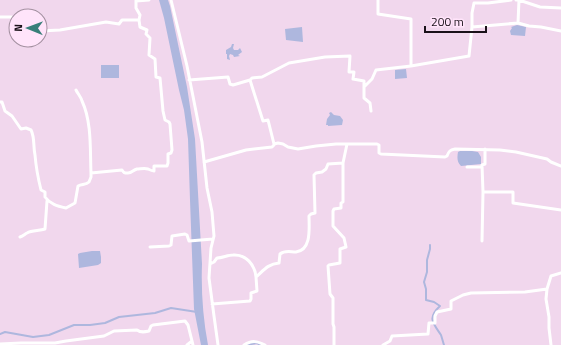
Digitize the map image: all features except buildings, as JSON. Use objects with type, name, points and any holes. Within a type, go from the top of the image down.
[{"type":"street","points":[[91,173],[122,170],[124,173],[128,173],[135,170],[148,169],[154,171],[154,166],[167,166],[168,154],[171,153],[172,150],[170,124],[165,120],[163,112],[160,78],[156,76],[155,59],[149,55],[150,38],[146,34],[147,30],[140,27],[140,15],[136,8],[136,0],[149,0]]},
{"type":"street","points":[[171,0],[202,142],[207,188],[214,228],[209,278],[218,345]]},
{"type":"street","points":[[378,0],[378,14],[411,19],[411,66]]},
{"type":"street","points":[[364,86],[372,79],[376,70],[411,66],[469,56],[474,1],[488,3],[511,0]]},
{"type":"street","points":[[518,23],[517,0],[540,7],[561,8]]},
{"type":"street","points":[[48,31],[106,22],[119,24],[122,20],[139,20]]},
{"type":"street","points":[[472,27],[518,23],[561,31]]},
{"type":"street","points":[[189,80],[228,77],[230,84],[233,85],[252,78],[262,77],[289,63],[325,57],[350,56],[349,72],[354,72],[353,79],[364,81],[364,98],[370,103],[371,111]]},
{"type":"street","points":[[250,80],[264,121],[268,120],[274,144]]},
{"type":"street","points":[[0,102],[2,102],[5,111],[12,116],[21,129],[26,128],[31,130],[34,136],[35,162],[40,190],[45,192],[45,197],[53,205],[66,208],[75,203],[78,186],[90,182],[91,178],[87,118],[82,101],[76,90]]},
{"type":"street","points":[[204,162],[255,148],[272,147],[274,144],[278,143],[298,149],[325,145],[377,144],[379,145],[380,154],[445,157],[449,151],[455,149],[486,150],[529,154],[547,159],[550,162],[561,166]]},
{"type":"street","points":[[334,345],[333,299],[330,294],[328,266],[340,263],[340,249],[346,247],[344,238],[333,226],[333,210],[341,208],[343,202],[343,162],[347,144]]},
{"type":"street","points":[[482,241],[482,165],[485,164],[486,150]]},
{"type":"street","points":[[256,277],[265,270],[267,266],[271,264],[279,264],[280,254],[283,252],[296,252],[301,250],[305,245],[309,235],[309,216],[315,213],[314,175],[326,169],[328,164],[343,162]]},
{"type":"street","points":[[467,167],[482,167]]},
{"type":"street","points":[[483,192],[513,192],[513,203],[561,210]]},
{"type":"street","points":[[20,237],[27,233],[45,229],[48,201]]},
{"type":"street","points":[[150,248],[170,246],[172,236],[186,234],[189,241],[213,240]]},
{"type":"street","points":[[210,264],[217,258],[230,255],[243,257],[248,259],[255,268],[256,277],[256,292],[251,293],[252,299],[250,301],[212,304]]},
{"type":"street","points":[[551,345],[546,299],[547,289],[551,276],[561,273]]},
{"type":"street","points":[[383,345],[390,341],[392,336],[428,334],[429,323],[435,323],[435,316],[437,312],[451,309],[451,301],[463,295],[471,293],[525,292],[547,289]]},
{"type":"street","points":[[0,344],[55,343],[66,340],[104,336],[114,331],[137,330],[144,332],[150,331],[152,325],[185,321],[188,323],[193,343],[187,345]]},
{"type":"street","points":[[244,345],[257,341],[265,345]]},
{"type":"water","points":[[159,0],[168,0],[170,6],[187,87],[195,139],[203,304],[208,345],[201,345],[194,309],[188,139],[184,110]]},
{"type":"water","points":[[517,25],[526,27],[525,36],[511,35],[511,27]]},
{"type":"water","points":[[302,27],[303,42],[286,40],[285,29]]},
{"type":"water","points":[[232,44],[234,44],[234,50],[238,50],[240,48],[242,52],[238,55],[240,56],[234,57],[230,54],[230,60],[227,59],[226,50],[231,47]]},
{"type":"water","points":[[101,65],[119,65],[119,78],[101,78]]},
{"type":"water","points":[[406,69],[407,78],[395,79],[395,70]]},
{"type":"water","points":[[331,112],[334,115],[340,116],[343,120],[342,125],[326,125],[327,119],[330,115],[329,113]]},
{"type":"water","points":[[458,152],[478,152],[481,157],[481,164],[461,166],[457,158]]},
{"type":"water","points":[[100,251],[101,263],[98,265],[79,268],[78,254]]},
{"type":"waterway","points":[[430,245],[427,260],[427,272],[424,282],[426,289],[426,300],[434,302],[440,306],[432,317],[444,345]]},
{"type":"waterway","points":[[0,334],[5,332],[33,337],[49,335],[74,325],[105,323],[119,317],[155,313],[171,308],[197,312]]},
{"type":"waterway","points":[[246,345],[257,343],[260,345]]}]
